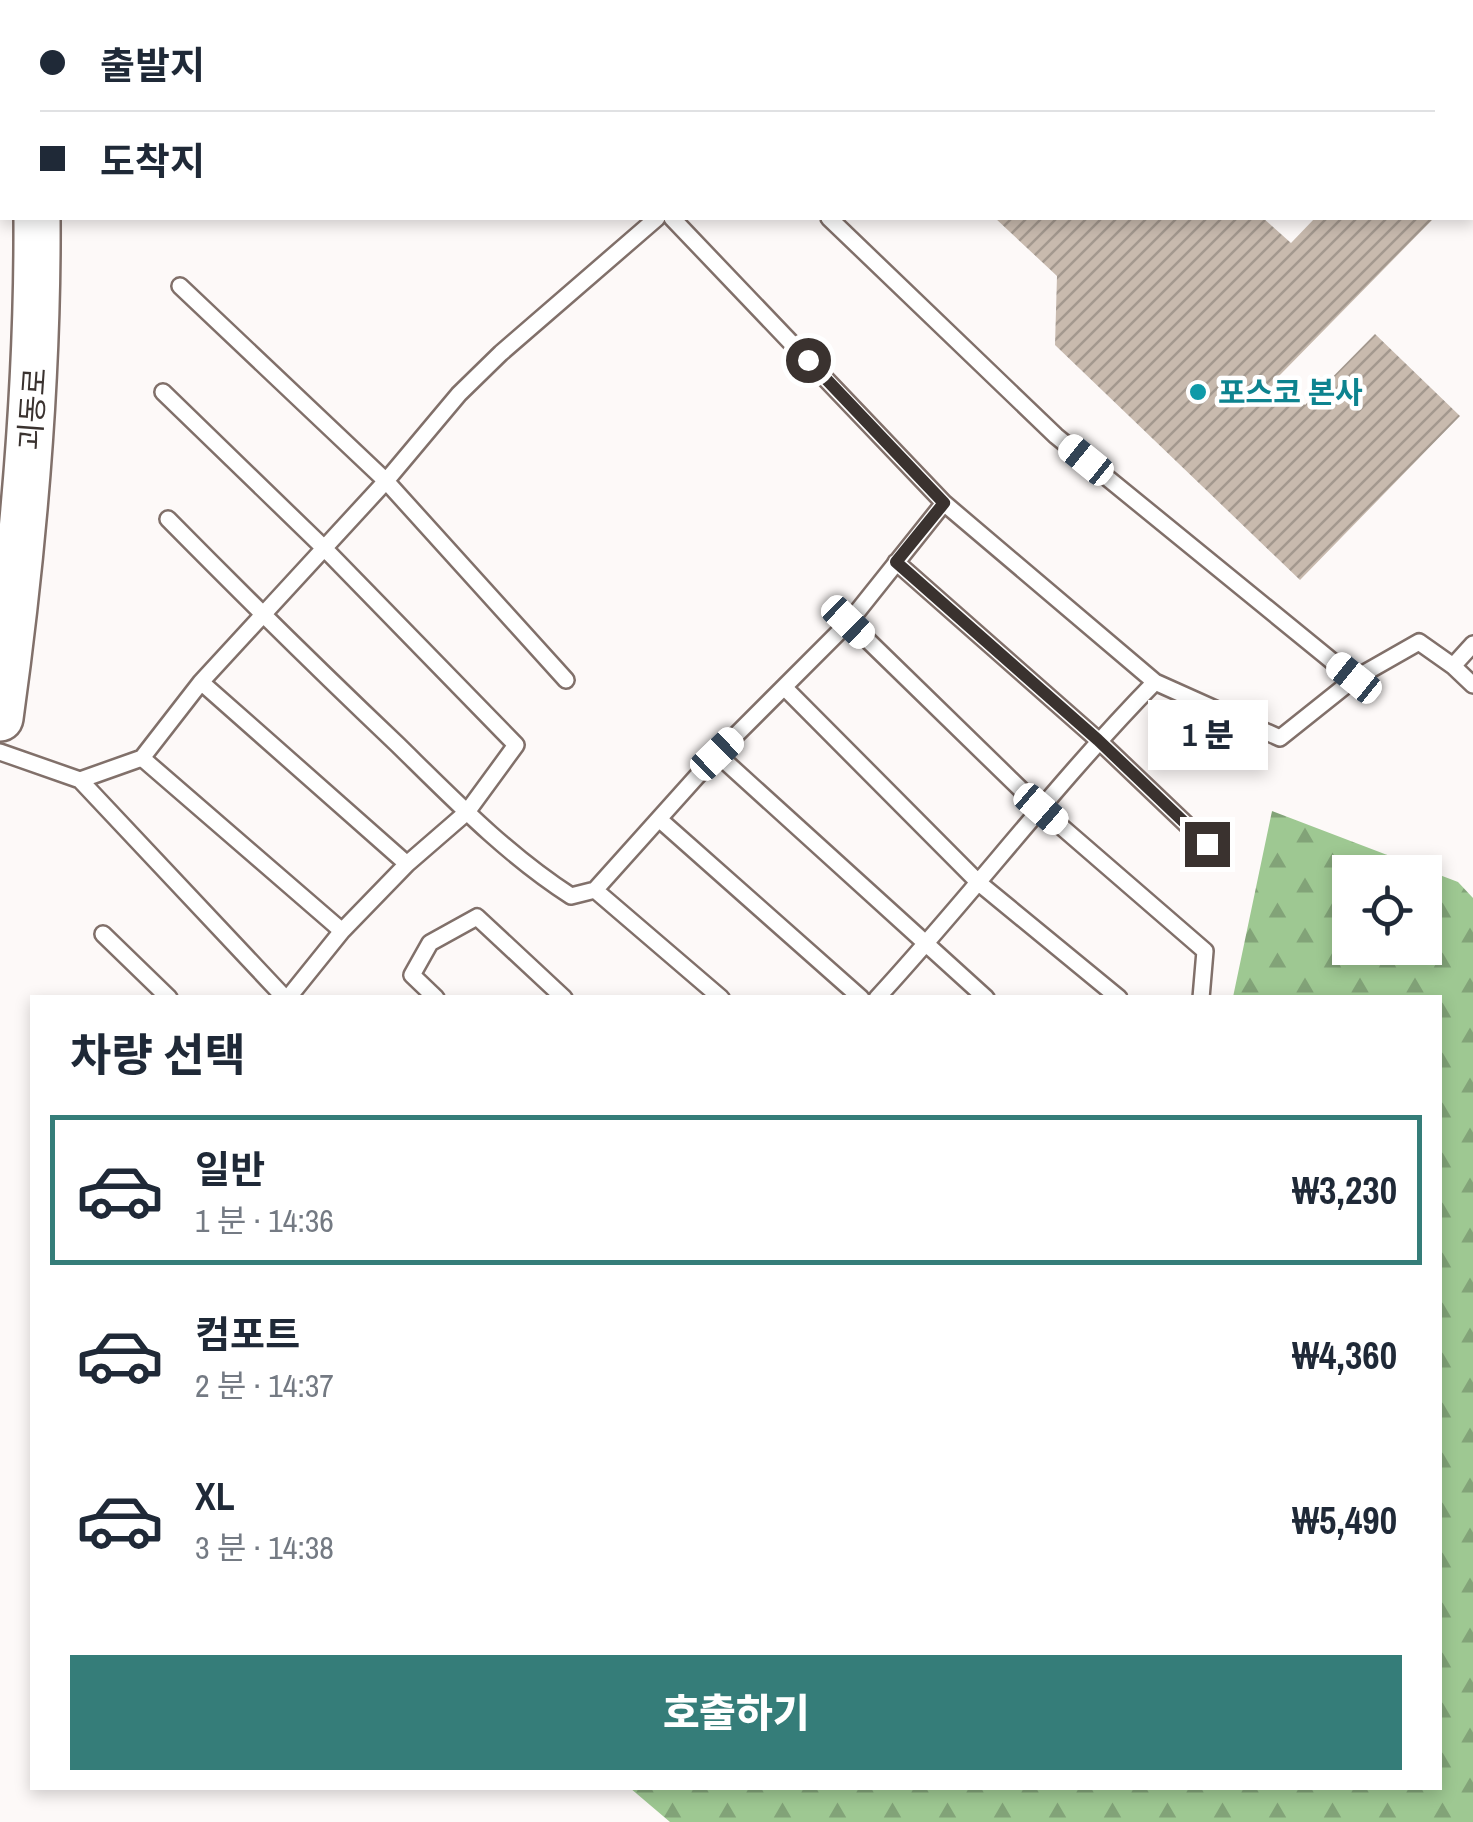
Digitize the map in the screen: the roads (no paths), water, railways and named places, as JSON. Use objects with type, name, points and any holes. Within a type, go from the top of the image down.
[{"type":"street","name":"괴동로","points":[[0,718],[22,546],[35,387],[37,220]]},
{"type":"lane","points":[[80,780],[142,758],[201,682],[386,481],[458,394],[655,220]]},
{"type":"lane","points":[[674,220],[944,503],[1155,682],[1280,738],[1354,678],[1419,642],[1473,686]]},
{"type":"lane","points":[[831,220],[1056,436],[1354,678]]},
{"type":"lane","points":[[180,286],[386,481],[566,680]]},
{"type":"lane","points":[[162,392],[325,548],[516,745],[467,812],[407,864],[342,931],[289,995]]},
{"type":"lane","points":[[168,519],[467,812],[545,879],[572,896],[595,890],[717,754],[786,689],[848,622],[944,503]]},
{"type":"lane","points":[[896,562],[1098,740],[1207,844]]},
{"type":"lane","points":[[848,622],[1041,809],[1205,951],[1201,995]]},
{"type":"lane","points":[[1453,666],[1473,644]]},
{"type":"lane","points":[[201,682],[407,864]]},
{"type":"lane","points":[[880,995],[1098,740],[1155,682]]},
{"type":"lane","points":[[786,689],[979,883],[1115,995]]},
{"type":"lane","points":[[0,752],[80,780],[283,995]]},
{"type":"lane","points":[[717,754],[983,995]]},
{"type":"lane","points":[[142,758],[342,931]]},
{"type":"lane","points":[[659,819],[858,995]]},
{"type":"lane","points":[[595,890],[718,995]]},
{"type":"lane","points":[[433,995],[412,975],[430,943],[476,917],[561,995]]},
{"type":"lane","points":[[104,934],[166,995]]},
{"type":"place","name":"포스코 본사","points":[[1198,392]]}]
